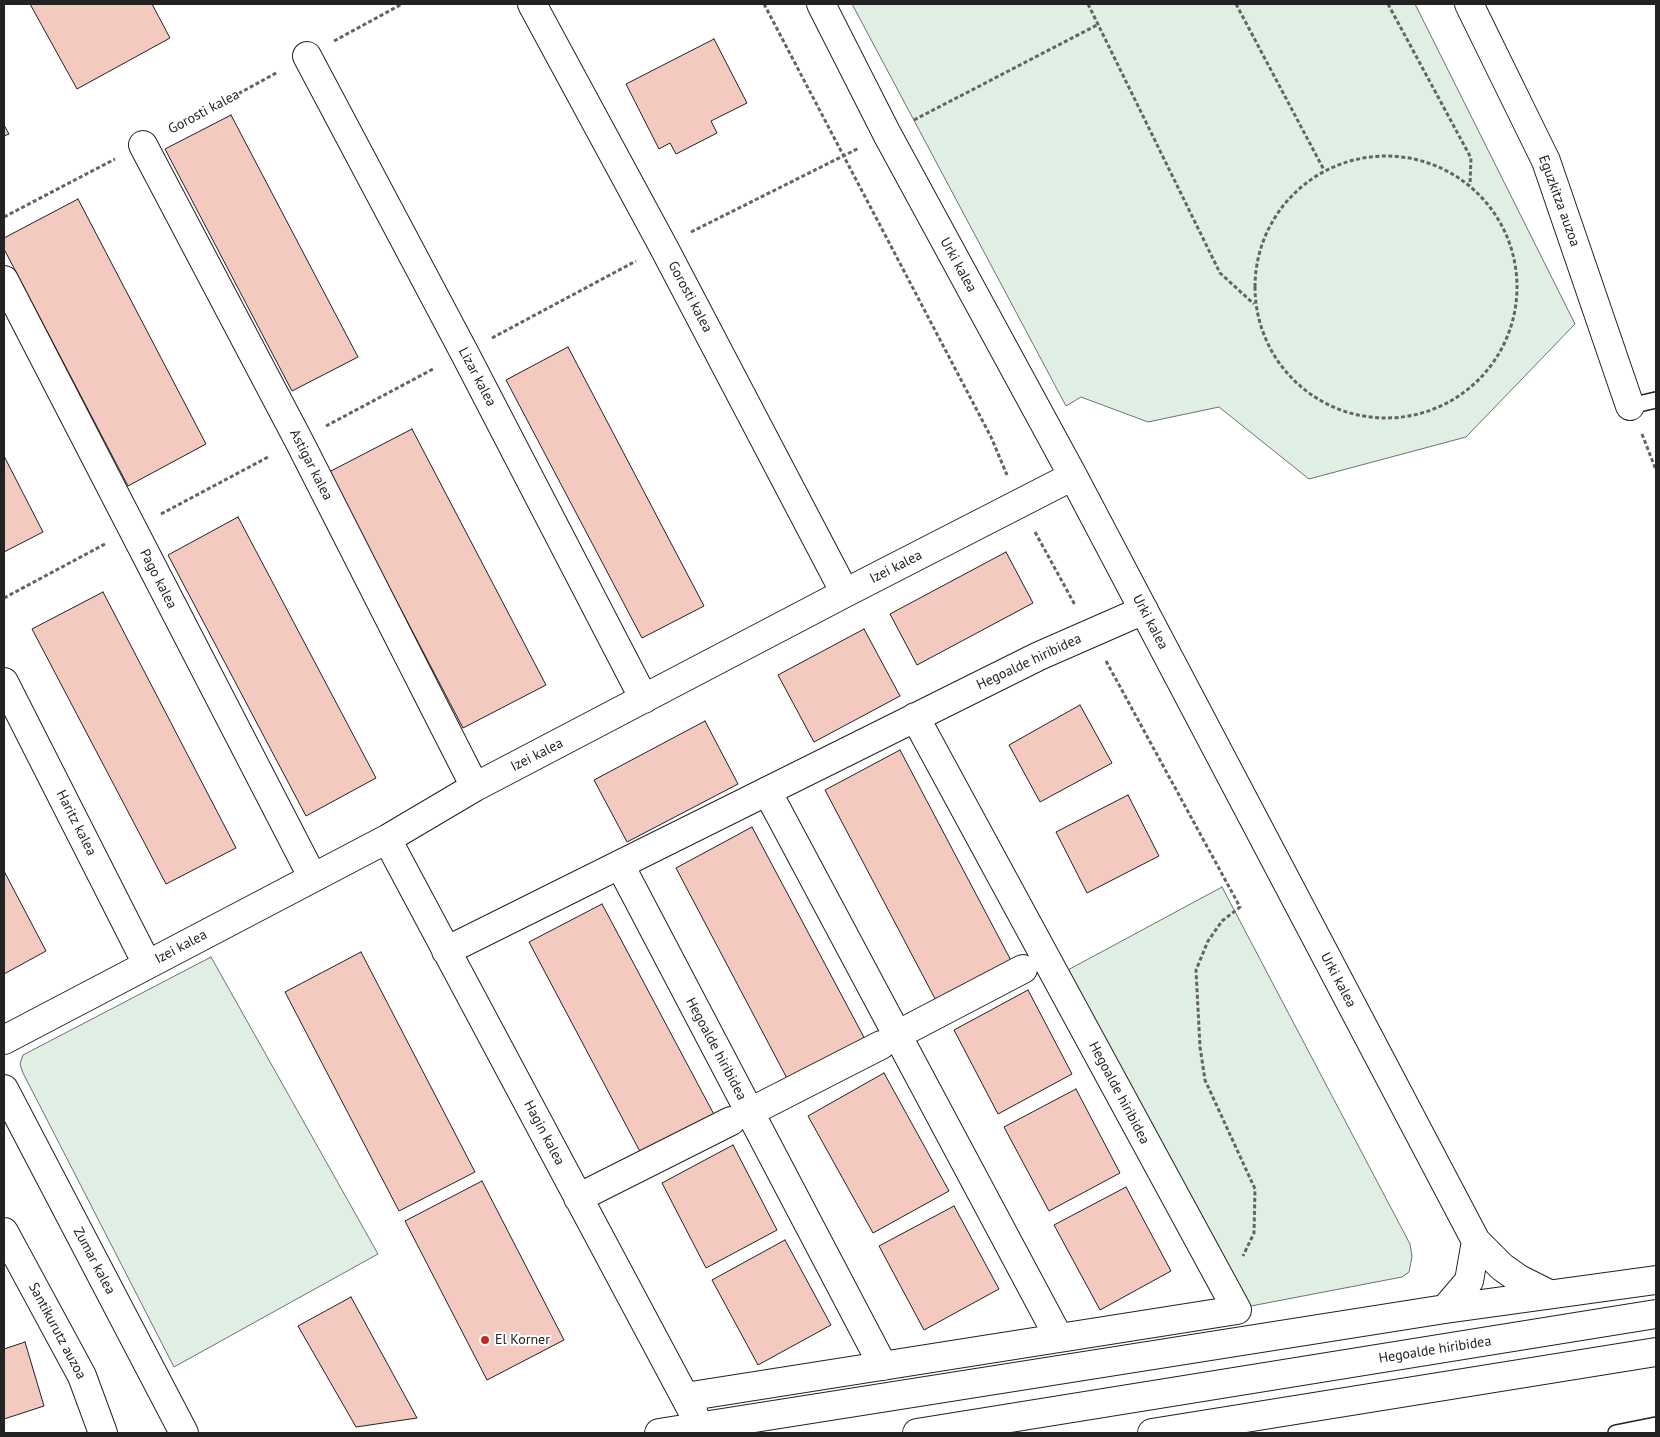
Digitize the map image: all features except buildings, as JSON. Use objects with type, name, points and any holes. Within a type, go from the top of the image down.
[{"type":"street","name":"Gorosti kalea","points":[[532,4],[663,246],[845,593]]},
{"type":"street","name":"Urki kalea","points":[[821,4],[887,134],[1074,476],[1476,1241],[1502,1268],[1549,1294]]},
{"type":"street","name":"Eguzkitza auzoa","points":[[1469,4],[1546,161],[1630,406]]},
{"type":"street","name":"Lizar kalea","points":[[307,56],[464,352],[644,699]]},
{"type":"street","name":"Astigar kalea","points":[[143,145],[299,441],[475,787]]},
{"type":"street","name":"Pago kalea","points":[[4,280],[313,878]]},
{"type":"street","name":"Izei kalea","points":[[4,1040],[387,839],[475,787],[845,593],[1074,476]]},
{"type":"street","name":"Hegoalde hiribidea","points":[[446,951],[1039,656],[1144,610]]},
{"type":"street","name":"Haritz kalea","points":[[4,682],[148,964]]},
{"type":"street","name":"Hegoalde hiribidea","points":[[685,1397],[1237,1310],[915,717]]},
{"type":"street","points":[[767,791],[889,1040],[1060,1338]]},
{"type":"street","name":"Hagin kalea","points":[[387,839],[701,1427]]},
{"type":"street","name":"Hegoalde hiribidea","points":[[620,865],[740,1116],[883,1366]]},
{"type":"street","points":[[578,1198],[889,1040],[1023,969]]},
{"type":"street","name":"Zumar kalea","points":[[4,1089],[184,1433]]},
{"type":"street","name":"Santikurutz auzoa","points":[[4,1232],[82,1376],[103,1433]]},
{"type":"street","points":[[1445,1309],[1469,1282],[1476,1241]]},
{"type":"street","points":[[659,1433],[1445,1309],[1656,1280]]},
{"type":"street","name":"Hegoalde hiribidea","points":[[917,1433],[1656,1314]]},
{"type":"street","points":[[1152,1433],[1656,1352]]},
{"type":"lane","points":[[1630,406],[1656,400]]},
{"type":"lane","points":[[1616,1433],[1656,1425]]},
{"type":"path","name":"Gorosti kalea","points":[[4,217],[143,145],[402,4]]},
{"type":"path","points":[[764,4],[990,437],[1019,503],[1240,908],[1222,922],[1208,942],[1196,970],[1200,1047],[1205,1080],[1255,1189],[1254,1233],[1240,1262]]},
{"type":"path","points":[[1088,4],[1220,273],[1254,304]]},
{"type":"path","points":[[1236,4],[1324,170]]},
{"type":"path","points":[[1388,4],[1471,158],[1470,185]]},
{"type":"path","points":[[4,598],[663,246],[887,134],[1099,24]]},
{"type":"path","points":[[1399,155],[1436,164],[1470,185],[1498,216],[1515,256],[1518,298],[1507,340],[1484,376],[1450,402],[1410,417],[1367,418],[1326,406],[1292,380],[1267,345],[1254,304],[1256,264],[1268,226],[1292,194],[1324,170],[1360,158],[1399,155]]},
{"type":"path","points":[[1630,406],[1656,470]]},
{"type":"green space","points":[[852,4],[1415,4],[1575,324],[1466,437],[1309,479],[1219,407],[1148,422],[1081,397],[1066,406]]},
{"type":"green space","points":[[1222,887],[1410,1244],[1412,1257],[1409,1272],[1402,1277],[1251,1306],[1241,1302],[1066,971]]},
{"type":"green space","points":[[211,957],[378,1254],[174,1367],[20,1064],[23,1055]]},
{"type":"place","name":"El Korner","points":[[485,1340]]}]
